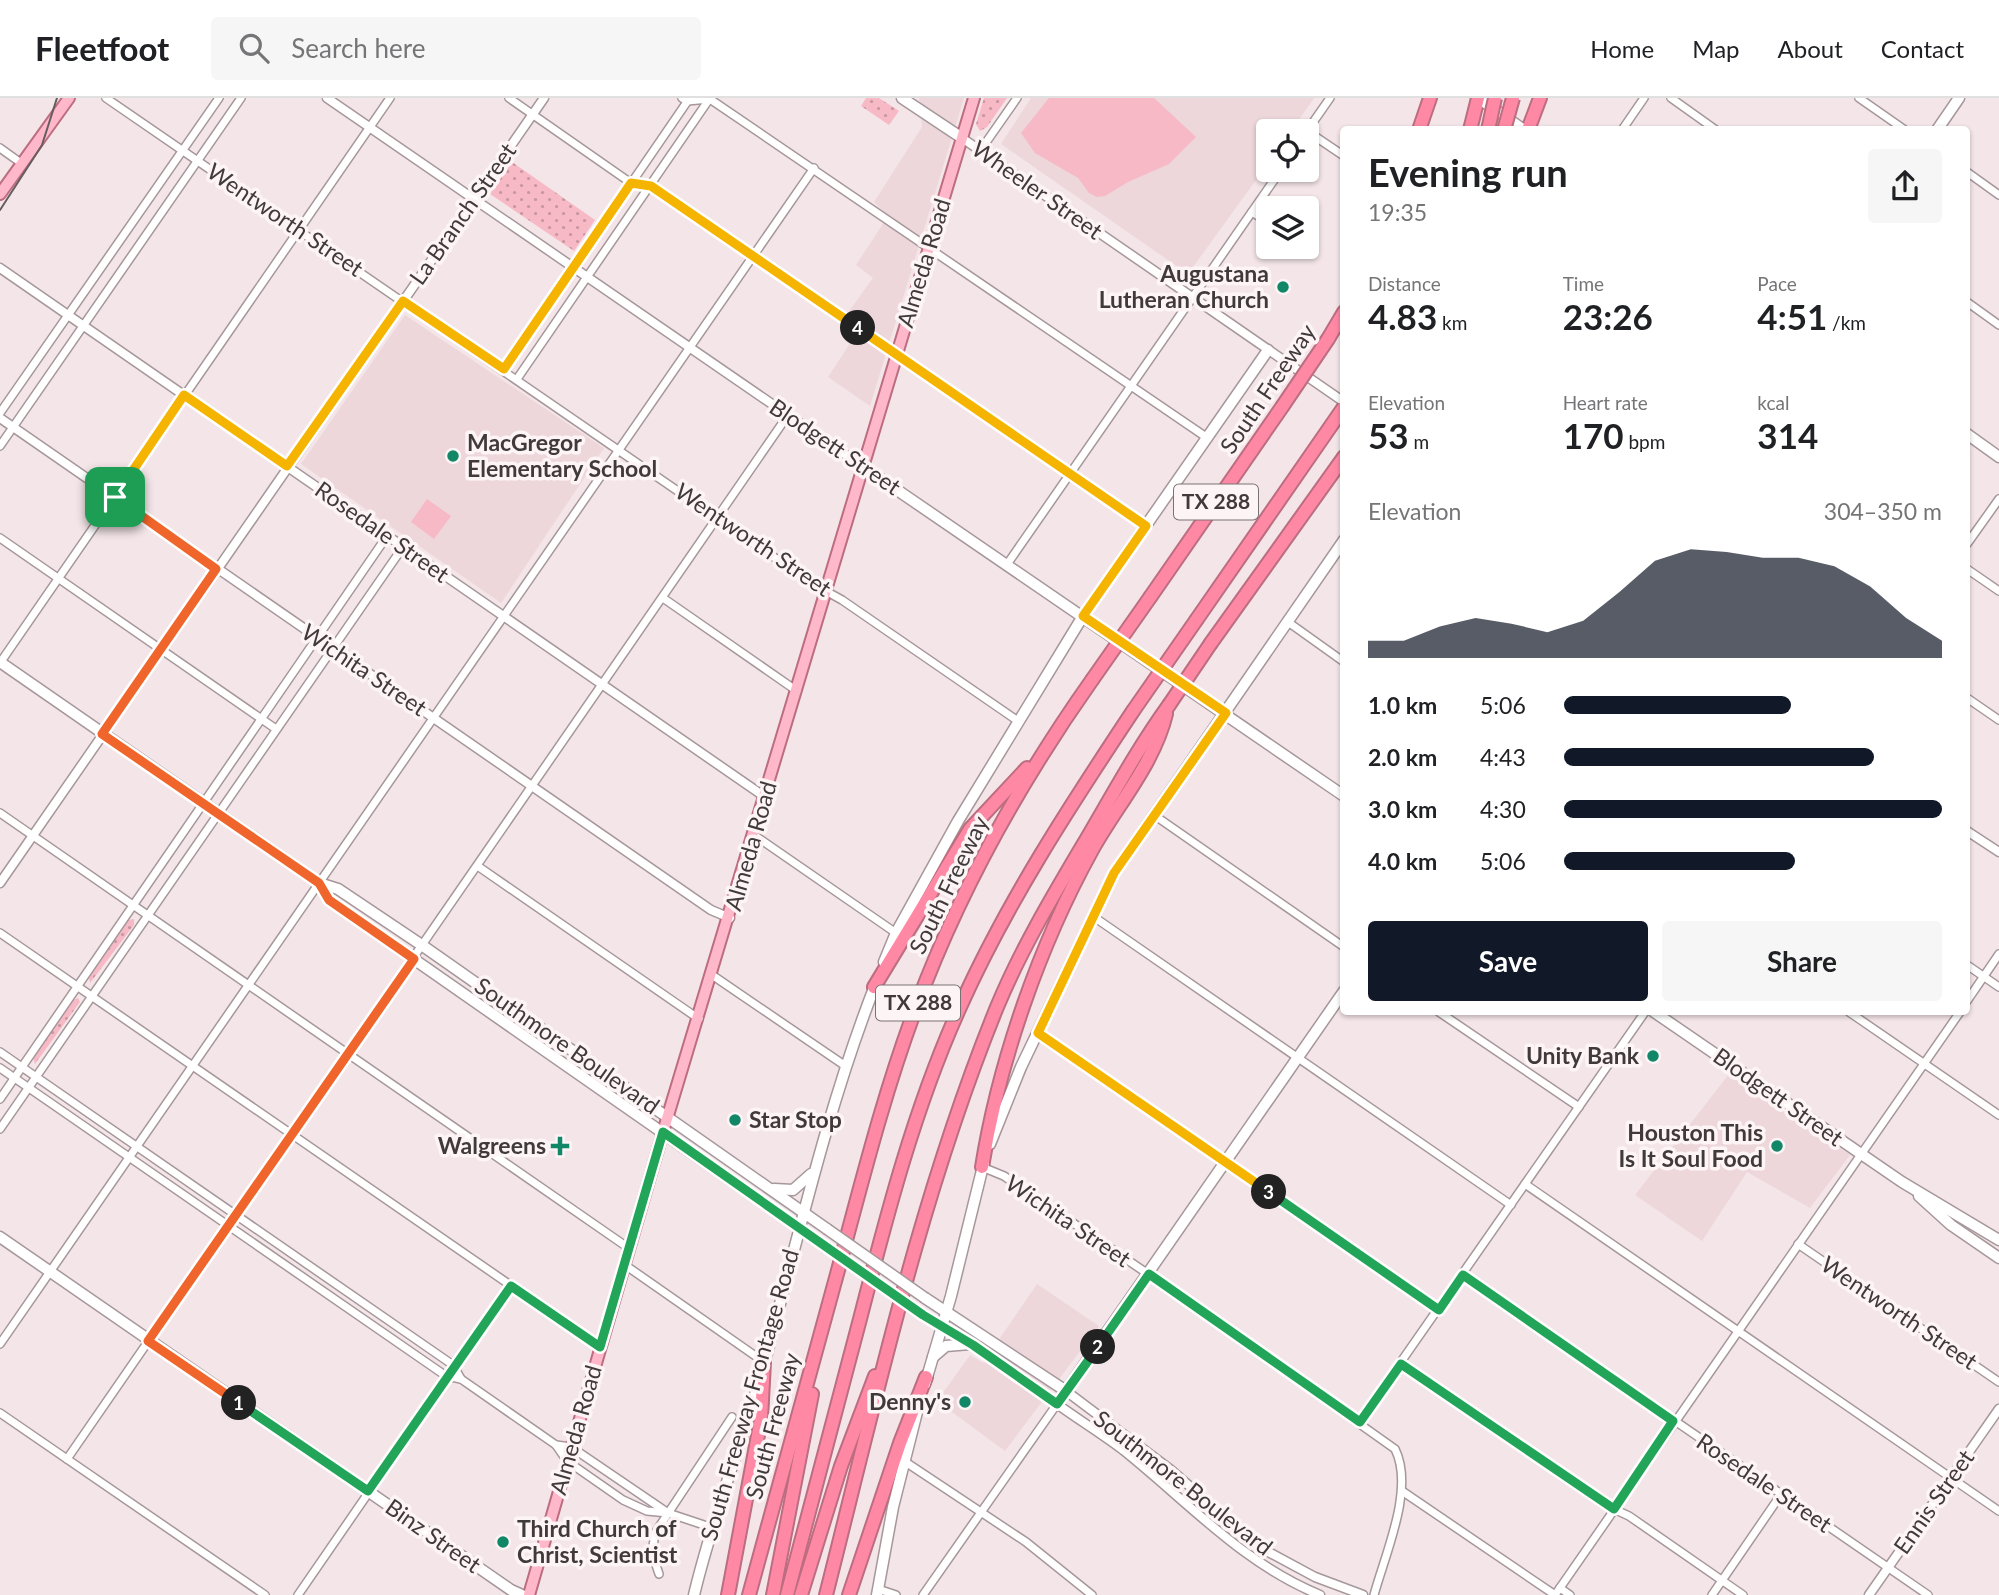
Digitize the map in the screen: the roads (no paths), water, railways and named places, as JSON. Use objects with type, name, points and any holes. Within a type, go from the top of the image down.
[{"type":"highway","points":[[1421,125],[1430,98]]},
{"type":"highway","points":[[1471,126],[1478,98]]},
{"type":"highway","points":[[1489,126],[1495,98]]},
{"type":"highway","points":[[1505,126],[1513,98]]},
{"type":"highway","points":[[1528,126],[1539,98]]},
{"type":"highway","name":"South Freeway","points":[[749,1595],[884,1101],[915,1009],[958,911],[1041,752],[1282,407],[1340,319]]},
{"type":"highway","points":[[787,1595],[882,1235],[910,1140],[954,1020],[1017,893],[1065,813],[1340,410]]},
{"type":"highway","name":"TX 288","points":[[826,1595],[898,1313],[941,1164],[968,1081],[998,1005],[1032,934],[1155,736],[1169,705],[1340,463]]},
{"type":"highway","points":[[982,1167],[1005,1066],[1060,916],[1092,850],[1155,736]]},
{"type":"highway","points":[[874,987],[971,829],[1041,752]]},
{"type":"highway","points":[[773,1595],[838,1270]]},
{"type":"highway","points":[[802,1595],[841,1466],[898,1313]]},
{"type":"highway","points":[[728,1595],[761,1419],[764,1362]]},
{"type":"highway","points":[[849,1595],[900,1443],[926,1377]]},
{"type":"main road","name":"Wheeler Street","points":[[902,98],[962,138]]},
{"type":"main road","name":"Almeda Road","points":[[529,1595],[663,1132],[730,918],[974,98]]},
{"type":"main road","points":[[1478,98],[1520,126]]},
{"type":"main road","points":[[1940,126],[1959,98]]},
{"type":"main road","points":[[0,194],[63,100]]},
{"type":"main road","name":"South Freeway Frontage Road","points":[[694,1595],[710,1527],[764,1362],[802,1212],[847,1067],[874,987],[896,933],[1018,721],[1083,616],[1268,350]]},
{"type":"main road","points":[[1970,437],[1999,457]]},
{"type":"main road","name":"Blodgett Street","points":[[865,468],[1008,563],[1340,793]]},
{"type":"main road","points":[[877,1592],[904,1461],[946,1311],[982,1167],[1038,1033],[1114,873],[1340,546]]},
{"type":"main road","name":"Southmore Boulevard","points":[[0,662],[319,883],[338,888],[423,946],[925,1298],[1066,1391]]},
{"type":"main road","name":"Southmore Boulevard","points":[[319,883],[329,900],[917,1311],[973,1345],[1057,1404]]},
{"type":"main road","points":[[1057,1404],[1227,1163],[1340,997]]},
{"type":"main road","name":"Blodgett Street","points":[[1658,1015],[1902,1182],[1999,1240]]},
{"type":"main road","points":[[585,1078],[594,1065]]},
{"type":"main road","points":[[771,1188],[793,1191],[816,1168]]},
{"type":"main road","name":"Blodgett Street","points":[[1902,1182],[1951,1225],[1999,1258]]},
{"type":"main road","name":"Binz Street","points":[[0,1237],[522,1595]]},
{"type":"main road","points":[[933,1357],[946,1346],[973,1345]]},
{"type":"main road","points":[[688,1595],[701,1568]]},
{"type":"street","name":"Wentworth Street","points":[[106,98],[1018,721]]},
{"type":"street","points":[[0,415],[219,98]]},
{"type":"street","points":[[0,446],[241,98]]},
{"type":"street","name":"Blodgett Street","points":[[327,98],[865,468]]},
{"type":"street","points":[[0,662],[390,98]]},
{"type":"street","points":[[509,98],[631,183],[651,186],[1146,526]]},
{"type":"street","name":"La Branch Street","points":[[0,883],[544,98]]},
{"type":"street","points":[[517,379],[710,98]]},
{"type":"street","points":[[504,369],[686,99],[710,98],[1206,438]]},
{"type":"street","points":[[980,151],[1017,98]]},
{"type":"street","points":[[1315,119],[1330,98]]},
{"type":"street","points":[[1625,126],[1644,98]]},
{"type":"street","points":[[1671,98],[1710,126]]},
{"type":"street","points":[[1859,98],[1899,126]]},
{"type":"street","name":"Wheeler Street","points":[[962,138],[1340,401]]},
{"type":"street","points":[[1319,139],[1340,153]]},
{"type":"street","points":[[0,148],[21,163]]},
{"type":"street","points":[[0,1344],[814,168]]},
{"type":"street","points":[[1970,175],[1999,195]]},
{"type":"street","points":[[1008,563],[1272,182]]},
{"type":"street","points":[[1252,212],[1256,215]]},
{"type":"street","name":"Rosedale Street","points":[[0,268],[765,797]]},
{"type":"street","points":[[1970,304],[1999,325]]},
{"type":"street","name":"Wichita Street","points":[[0,415],[13,427],[317,639],[711,910],[730,918]]},
{"type":"street","points":[[67,1459],[479,867],[788,415]]},
{"type":"street","points":[[1970,540],[1999,499]]},
{"type":"street","points":[[0,1099],[387,536]]},
{"type":"street","points":[[0,538],[276,729]]},
{"type":"street","points":[[0,1129],[403,547]]},
{"type":"street","points":[[1970,571],[1999,591]]},
{"type":"street","points":[[663,598],[797,691]]},
{"type":"street","points":[[1287,622],[1340,659]]},
{"type":"street","points":[[1970,700],[1999,720]]},
{"type":"street","points":[[0,813],[630,1248]]},
{"type":"street","points":[[1154,815],[1340,944]]},
{"type":"street","points":[[1970,833],[1999,852]]},
{"type":"street","points":[[754,835],[896,933]]},
{"type":"street","points":[[479,867],[699,1019]]},
{"type":"street","points":[[1094,917],[1511,1205]]},
{"type":"street","points":[[0,933],[600,1347]]},
{"type":"street","points":[[1970,996],[1999,954]]},
{"type":"street","points":[[1970,967],[1999,987]]},
{"type":"street","points":[[712,975],[847,1067]]},
{"type":"street","points":[[1442,1015],[1579,1107]]},
{"type":"street","points":[[1360,1422],[1642,1015]]},
{"type":"street","points":[[1853,1015],[1999,1115]]},
{"type":"street","points":[[1557,1593],[1673,1421],[1739,1332],[1860,1153],[1958,1015]]},
{"type":"street","points":[[1038,1033],[1439,1310]]},
{"type":"street","points":[[0,1052],[453,1366],[461,1379]]},
{"type":"street","points":[[0,1068],[446,1376],[461,1379],[556,1445],[566,1461],[623,1500],[647,1511],[668,1513],[710,1527]]},
{"type":"street","name":"Wichita Street","points":[[982,1167],[1004,1176],[1360,1422],[1395,1450],[1403,1470],[1402,1491]]},
{"type":"street","points":[[1525,1185],[1999,1511]]},
{"type":"street","name":"Wentworth Street","points":[[1798,1244],[1999,1382]]},
{"type":"street","points":[[625,1265],[764,1362]]},
{"type":"street","name":"Rosedale Street","points":[[1463,1275],[1673,1421],[1783,1493],[1927,1595]]},
{"type":"street","points":[[298,1595],[446,1376],[511,1286]]},
{"type":"street","points":[[1401,1364],[1743,1595]]},
{"type":"street","name":"Southmore Boulevard","points":[[1066,1391],[1171,1470],[1261,1548],[1286,1564],[1363,1595]]},
{"type":"street","points":[[923,1595],[1057,1404]]},
{"type":"street","name":"Southmore Boulevard","points":[[1057,1404],[1121,1449],[1263,1567],[1320,1595]]},
{"type":"street","name":"Ennis Street","points":[[1869,1595],[1999,1409]]},
{"type":"street","points":[[0,1413],[265,1595]]},
{"type":"street","points":[[659,1574],[652,1553],[653,1543],[668,1513],[732,1417]]},
{"type":"street","points":[[556,1445],[571,1447],[668,1513]]},
{"type":"street","points":[[904,1461],[982,1511],[1058,1566],[1092,1595]]},
{"type":"street","points":[[1374,1595],[1402,1491],[1557,1593],[1570,1595]]},
{"type":"street","points":[[1712,1595],[1783,1493]]},
{"type":"street","points":[[1212,1527],[1221,1516]]},
{"type":"street","points":[[877,1592],[896,1595]]},
{"type":"tram line","points":[[0,210],[42,145],[57,98]]},
{"type":"place","name":"Augustana Lutheran Church","points":[[1283,287]]},
{"type":"place","name":"MacGregor Elementary School","points":[[453,456]]},
{"type":"place","name":"Unity Bank","points":[[1653,1056]]},
{"type":"place","name":"Star Stop","points":[[735,1120]]},
{"type":"place","name":"Walgreens","points":[[560,1146]]},
{"type":"place","name":"Houston This Is It Soul Food","points":[[1777,1146]]},
{"type":"place","name":"Denny's","points":[[965,1402]]},
{"type":"place","name":"Third Church of Christ, Scientist","points":[[503,1542]]}]
